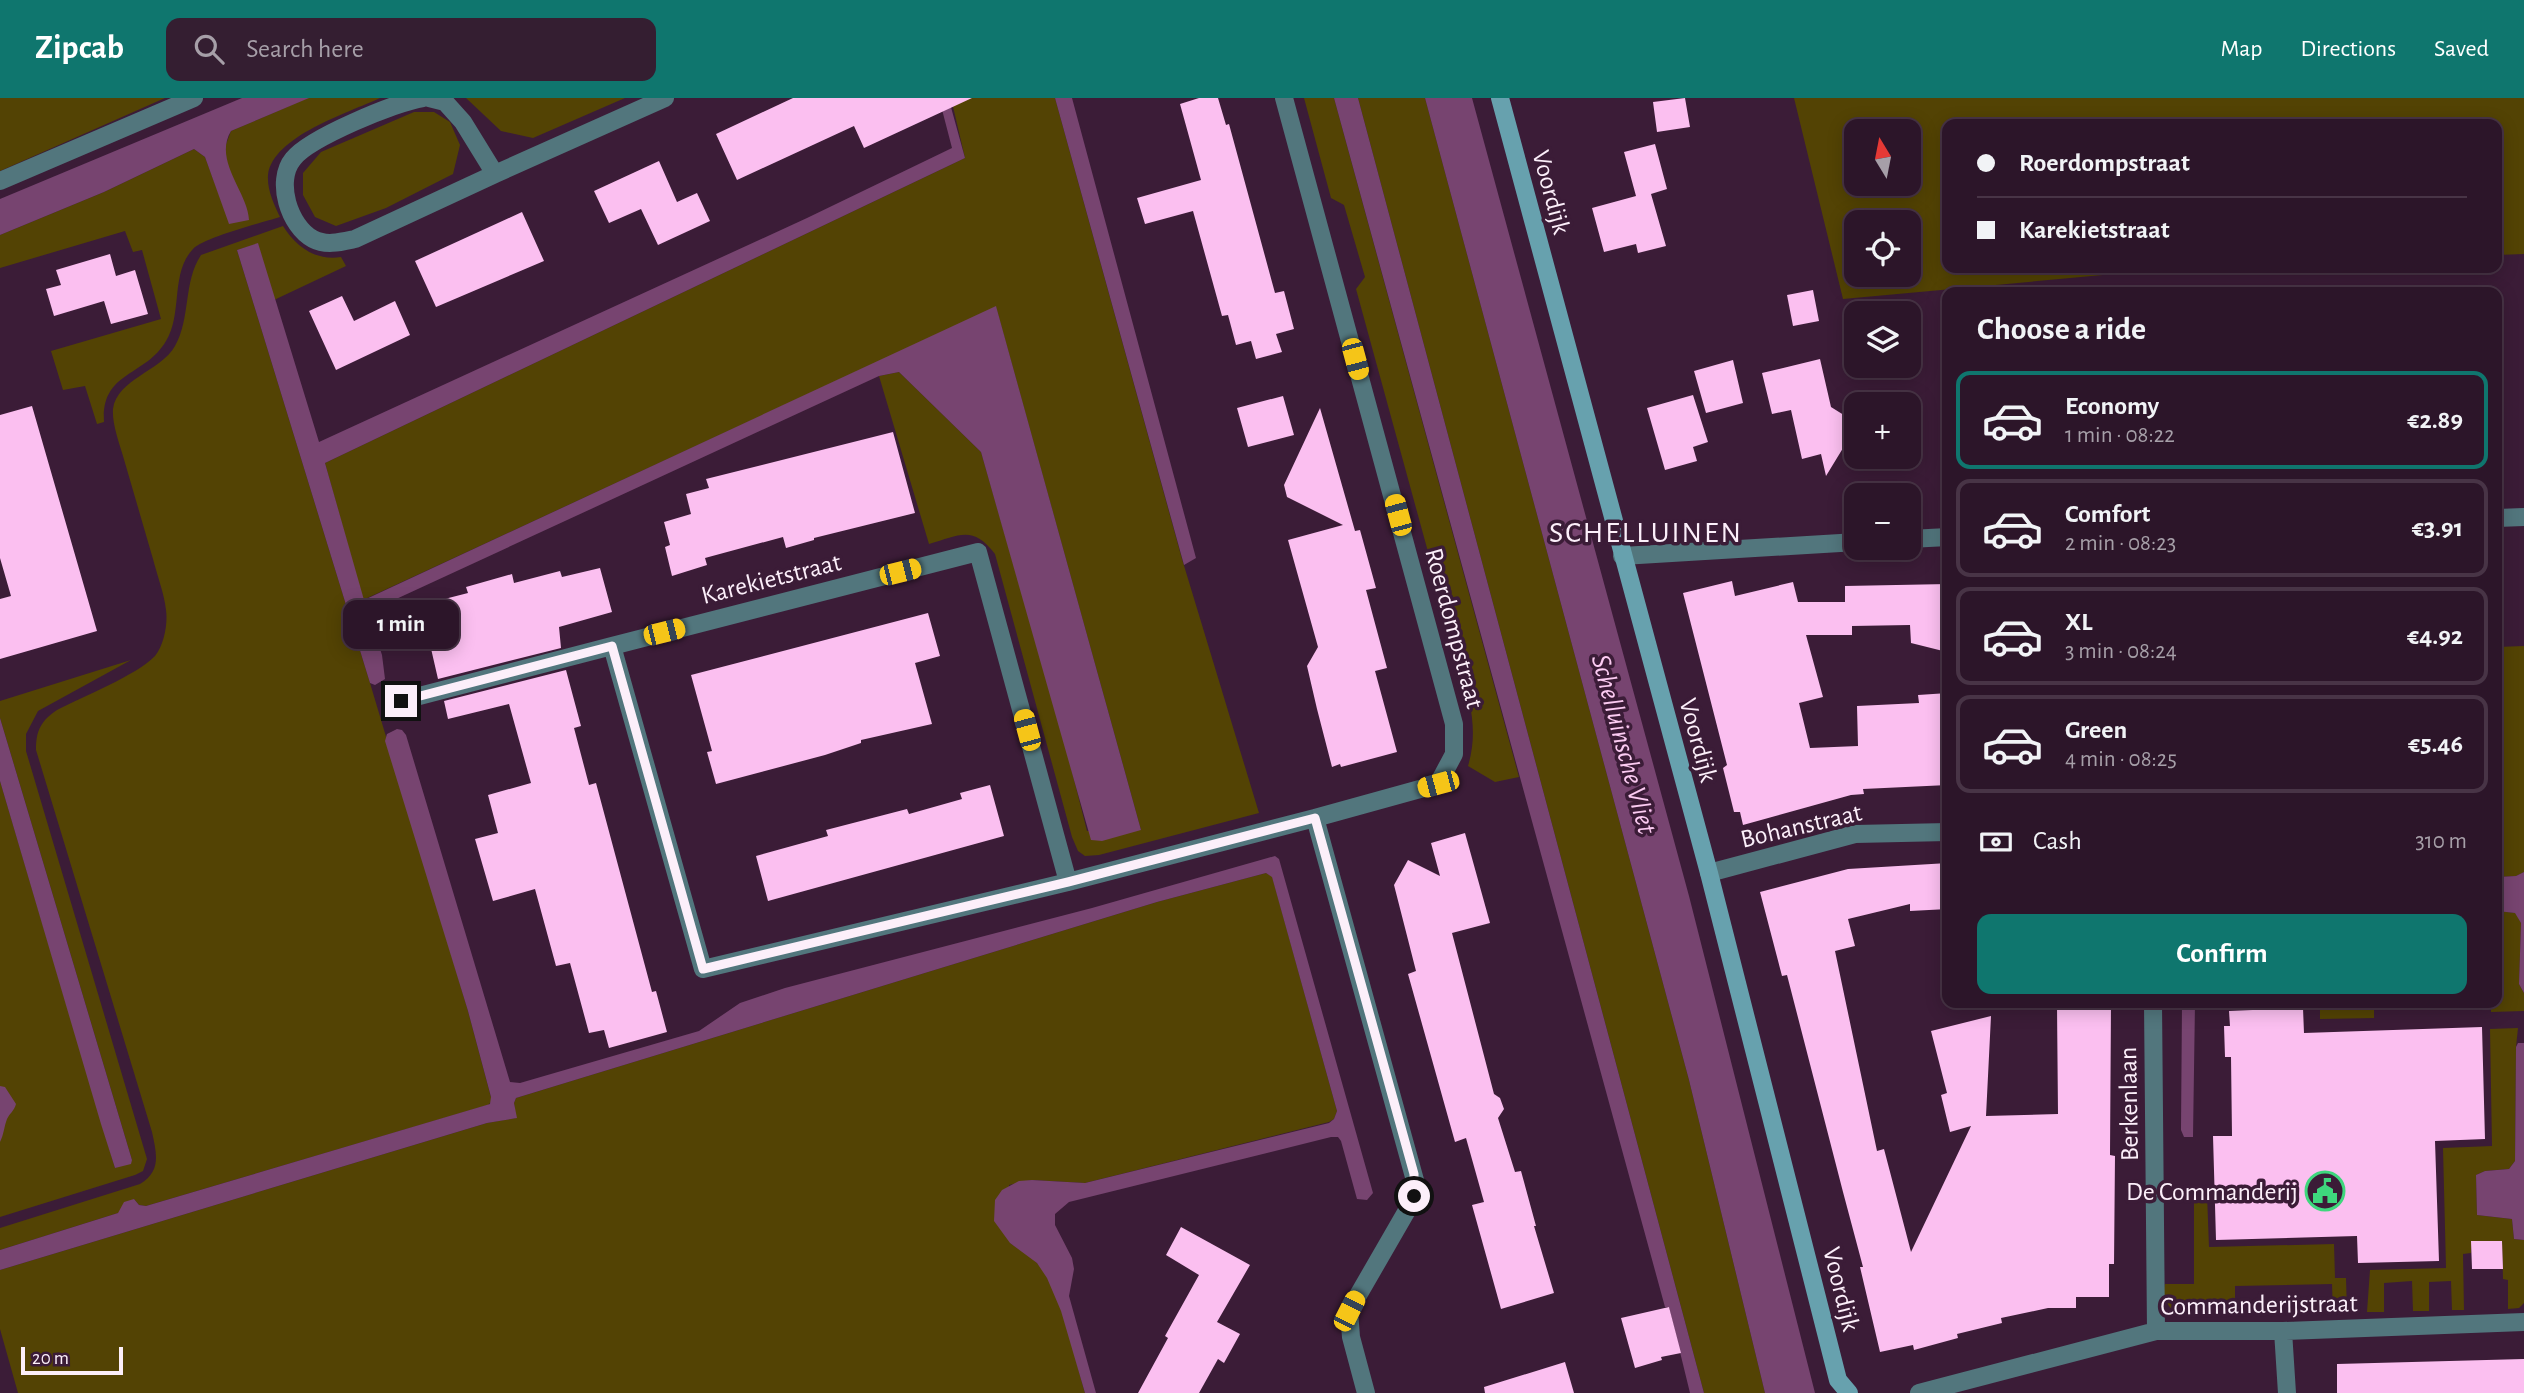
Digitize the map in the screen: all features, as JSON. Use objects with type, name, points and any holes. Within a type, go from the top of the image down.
[{"type":"street","points":[[0,181],[194,98]]},
{"type":"street","points":[[423,98],[407,100],[306,147],[292,160],[285,176],[285,195],[299,228],[314,240],[332,243],[355,239],[665,98]]},
{"type":"street","points":[[429,98],[445,102],[463,122],[495,174]]},
{"type":"street","name":"Roerdompstraat","points":[[1284,98],[1454,724],[1454,754],[1438,784],[1315,818]]},
{"type":"street","name":"Voordijk","points":[[1500,98],[1709,873],[1838,1380],[1850,1393]]},
{"type":"street","points":[[2502,518],[2524,517]]},
{"type":"street","points":[[1921,538],[1942,537]]},
{"type":"street","points":[[1622,556],[1844,543]]},
{"type":"street","name":"Karekietstraat","points":[[401,701],[978,552],[1068,882]]},
{"type":"street","points":[[612,646],[703,969],[1068,882],[1315,818],[1416,1185],[1409,1207],[1349,1311],[1351,1338],[1366,1393]]},
{"type":"street","name":"Bohanstraat","points":[[1709,873],[1855,834],[1942,832]]},
{"type":"street","name":"Berkenlaan","points":[[2153,1008],[2156,1331]]},
{"type":"street","name":"Commanderijstraat","points":[[1919,1393],[2156,1331],[2283,1331],[2524,1322]]},
{"type":"street","points":[[2283,1331],[2287,1393]]},
{"type":"shaded area","points":[[0,98],[165,98],[0,171]]},
{"type":"shaded area","points":[[308,98],[380,98],[314,128],[283,149],[273,161],[268,175],[273,202],[280,217],[221,235],[193,249],[181,270],[174,319],[166,341],[147,362],[117,383],[109,393],[105,405],[104,422],[97,424],[85,386],[63,390],[51,351],[161,319],[142,250],[133,252],[125,231],[0,268],[0,235],[104,192],[194,149],[205,157],[230,224],[225,147],[231,131]]},
{"type":"shaded area","points":[[466,98],[625,98],[533,138],[501,131]]},
{"type":"shaded area","points":[[951,98],[1055,98],[1182,559],[1259,813],[1099,855],[1085,856],[1078,851],[995,554],[980,539],[973,536],[958,536],[929,544],[879,376],[899,372],[981,452],[1062,732],[1087,831],[1141,830],[996,307],[363,600],[325,463],[965,158]]},
{"type":"shaded area","points":[[1304,98],[1334,98],[1519,777],[1495,782],[1468,766],[1473,730],[1462,673],[1468,661],[1448,588],[1436,581],[1356,289],[1365,277],[1344,205],[1331,198]]},
{"type":"shaded area","points":[[1358,98],[1425,98],[1689,1080],[1765,1393],[1704,1393]]},
{"type":"shaded area","points":[[1794,98],[2524,98],[2524,254],[2502,255],[2502,119],[1942,119],[1942,273],[2125,273],[1973,287],[1942,287],[1942,290],[1843,299]]},
{"type":"shaded area","points":[[414,112],[434,112],[450,122],[460,145],[453,174],[386,208],[336,226],[315,217],[303,195],[303,173],[321,152]]},
{"type":"shaded area","points":[[283,226],[300,246],[323,257],[341,257],[346,266],[274,300],[258,244],[237,250],[370,683],[468,1011],[492,1101],[488,1105],[146,1206],[139,1205],[134,1199],[118,1213],[0,1250],[0,1228],[140,1184],[151,1174],[156,1162],[152,1132],[36,750],[37,737],[43,722],[57,710],[123,678],[147,663],[155,656],[165,634],[164,597],[115,427],[113,409],[116,399],[122,390],[160,362],[175,346],[183,324],[195,266],[201,255]]},
{"type":"shaded area","points":[[2524,646],[2524,872],[2516,876],[2502,877],[2502,647]]},
{"type":"shaded area","points":[[131,660],[38,711],[26,734],[26,751],[147,1159],[143,1171],[135,1175],[0,1217],[0,781],[115,1168],[132,1160],[0,718],[0,701]]},
{"type":"shaded area","points":[[1266,873],[1272,876],[1337,1111],[1334,1119],[1329,1122],[1085,1183],[1032,1180],[1009,1185],[1010,1243],[1036,1262],[1052,1287],[1066,1323],[1085,1393],[18,1393],[0,1329],[0,1270],[487,1123],[516,1118],[516,1098],[1157,902]]},
{"type":"shaded area","points":[[2502,912],[2516,913],[2521,923],[2519,984],[2524,993],[2524,1011],[2491,1012],[2491,1008],[2502,1008]]},
{"type":"shaded area","points":[[2320,1008],[2374,1008],[2374,1018],[2320,1019]]},
{"type":"shaded area","points":[[2518,1028],[2515,1161],[2509,1169],[2485,1171],[2476,1175],[2477,1215],[2512,1219],[2514,1239],[2524,1240],[2524,1303],[2519,1308],[2508,1309],[2508,1280],[2503,1279],[2502,1241],[2472,1241],[2471,1253],[2463,1254],[2464,1310],[2452,1310],[2451,1281],[2429,1282],[2429,1311],[2413,1311],[2412,1281],[2384,1283],[2384,1312],[2367,1312],[2370,1270],[2446,1268],[2443,1148],[2492,1146],[2490,1029]]},
{"type":"shaded area","points":[[2194,1194],[2207,1194],[2209,1247],[2334,1244],[2335,1278],[2346,1278],[2347,1313],[2333,1314],[2332,1284],[2235,1286],[2235,1316],[2178,1315],[2166,1301],[2164,1289],[2165,1284],[2194,1284]]},
{"type":"water","points":[[242,98],[309,98],[231,131],[226,154],[249,220],[229,224],[205,157],[194,149],[104,192],[0,235],[0,199]]},
{"type":"water","points":[[939,98],[949,100],[965,158],[325,463],[364,600],[996,306],[1141,830],[1102,841],[1091,840],[981,452],[899,372],[879,376],[368,612],[382,655],[385,679],[375,685],[370,683],[237,250],[258,243],[319,442],[807,218],[952,148]]},
{"type":"water","points":[[1055,98],[1072,98],[1196,558],[1184,565]]},
{"type":"water","points":[[1334,98],[1358,98],[1704,1393],[1690,1393],[1669,1307],[1665,1307]]},
{"type":"water","name":"Schelluinsche Vliet","points":[[1425,98],[1472,98],[1689,896],[1815,1393],[1765,1393],[1689,1080]]},
{"type":"water","points":[[0,718],[131,1164],[115,1168],[0,781]]},
{"type":"water","points":[[397,729],[406,735],[510,1082],[520,1083],[699,1031],[740,1003],[785,988],[1092,908],[1275,856],[1279,859],[1373,1193],[1367,1200],[1357,1199],[1341,1141],[1338,1137],[1331,1137],[1069,1202],[1055,1214],[1055,1225],[1072,1258],[1074,1269],[1069,1296],[1096,1393],[1085,1393],[1061,1311],[1047,1278],[1037,1263],[1010,1243],[994,1221],[995,1200],[1002,1190],[1019,1181],[1085,1183],[1329,1123],[1334,1119],[1337,1111],[1272,877],[1266,873],[1157,902],[516,1098],[514,1103],[517,1118],[487,1123],[0,1270],[0,1250],[118,1213],[124,1202],[134,1199],[139,1205],[146,1206],[490,1104],[491,1097],[468,1011],[385,741],[387,734]]},
{"type":"water","points":[[2524,872],[2524,993],[2519,984],[2521,923],[2515,913],[2502,912],[2502,877],[2516,876]]},
{"type":"water","points":[[2182,1008],[2195,1008],[2193,1137],[2184,1137],[2181,1130]]},
{"type":"water","points":[[2518,1043],[2524,1043],[2524,1240],[2514,1239],[2512,1219],[2477,1215],[2476,1175],[2485,1171],[2509,1169],[2515,1161]]},
{"type":"water","points":[[0,1086],[5,1087],[16,1104],[7,1119],[0,1142]]},
{"type":"building","points":[[793,98],[972,98],[864,148],[854,126],[737,180],[716,134]]},
{"type":"building","points":[[1199,98],[1218,98],[1226,125],[1229,124],[1275,293],[1284,291],[1294,329],[1276,334],[1282,352],[1256,359],[1251,341],[1236,345],[1228,315],[1222,316],[1193,211],[1145,224],[1137,198],[1201,180],[1180,104]]},
{"type":"building","points":[[1685,98],[1690,127],[1657,132],[1653,102]]},
{"type":"building","points":[[1655,144],[1667,189],[1651,194],[1666,246],[1638,253],[1636,244],[1604,252],[1592,208],[1636,196],[1624,152]]},
{"type":"building","points":[[659,161],[677,202],[697,193],[710,221],[658,245],[641,209],[609,223],[594,191]]},
{"type":"building","points":[[522,212],[544,261],[436,307],[415,261]]},
{"type":"building","points":[[110,254],[116,276],[135,270],[148,314],[111,324],[104,301],[54,316],[46,289],[61,285],[56,270]]},
{"type":"building","points":[[1813,290],[1819,321],[1793,326],[1787,295]]},
{"type":"building","points":[[342,296],[354,321],[395,301],[410,335],[336,370],[309,311]]},
{"type":"building","points":[[1820,359],[1831,407],[1844,415],[1844,446],[1826,476],[1821,454],[1802,459],[1791,410],[1772,414],[1762,373]]},
{"type":"building","points":[[1733,360],[1743,403],[1706,413],[1694,371]]},
{"type":"building","points":[[1693,395],[1708,442],[1693,447],[1697,461],[1665,470],[1647,408]]},
{"type":"building","points":[[1283,396],[1294,435],[1248,447],[1237,408]]},
{"type":"building","points":[[32,406],[97,631],[0,659],[0,599],[11,596],[0,558],[0,415]]},
{"type":"building","points":[[1320,408],[1355,531],[1360,530],[1376,588],[1366,590],[1387,668],[1375,671],[1397,752],[1341,767],[1340,764],[1332,767],[1317,709],[1307,666],[1318,647],[1288,540],[1343,525],[1287,497],[1284,485]]},
{"type":"building","points":[[893,432],[915,513],[814,538],[786,548],[783,537],[705,558],[707,565],[672,576],[665,547],[670,545],[664,522],[691,514],[686,494],[709,488],[706,479]]},
{"type":"building","points":[[600,568],[612,612],[559,627],[561,648],[438,679],[421,605],[468,593],[466,587],[512,574],[514,583],[560,571],[562,577]]},
{"type":"building","points":[[1732,581],[1735,596],[1793,582],[1798,602],[1845,602],[1845,586],[1942,584],[1942,651],[1911,643],[1910,625],[1852,626],[1852,635],[1806,635],[1823,697],[1799,703],[1810,748],[1858,746],[1857,706],[1919,703],[1918,695],[1942,693],[1942,785],[1863,789],[1864,794],[1851,795],[1743,825],[1740,812],[1734,812],[1723,768],[1727,765],[1683,593]]},
{"type":"building","points":[[928,613],[940,656],[915,663],[932,724],[861,740],[861,743],[825,755],[716,784],[707,752],[712,751],[691,675]]},
{"type":"building","points":[[566,670],[581,726],[574,728],[589,785],[596,783],[652,992],[656,991],[667,1032],[609,1048],[604,1030],[589,1033],[570,963],[556,966],[535,889],[493,901],[475,839],[498,833],[488,795],[531,783],[509,704],[448,719],[444,701]]},
{"type":"building","points":[[990,785],[1004,836],[768,901],[756,856],[828,836],[826,830],[907,809],[909,814],[962,799],[960,793]]},
{"type":"building","points":[[1465,833],[1490,923],[1452,933],[1494,1094],[1500,1098],[1504,1109],[1498,1118],[1515,1172],[1521,1171],[1554,1293],[1501,1309],[1472,1205],[1484,1202],[1466,1138],[1455,1142],[1408,974],[1416,971],[1394,885],[1408,860],[1440,876],[1431,843]]},
{"type":"building","points":[[1942,863],[1942,909],[1910,911],[1910,904],[1848,919],[1855,946],[1835,951],[1877,1151],[1884,1149],[1911,1252],[1971,1126],[1950,1132],[1941,1095],[1947,1093],[1931,1031],[1991,1016],[1986,1116],[2058,1114],[2057,1008],[2111,1008],[2110,1155],[2115,1156],[2114,1264],[2109,1264],[2109,1297],[2076,1297],[2076,1308],[2048,1308],[2001,1318],[2002,1323],[1957,1334],[1958,1338],[1914,1350],[1913,1345],[1880,1352],[1860,1267],[1863,1267],[1787,975],[1782,976],[1760,892],[1848,869]]},
{"type":"building","points":[[2303,1008],[2304,1033],[2482,1027],[2485,1139],[2435,1141],[2439,1261],[2358,1263],[2357,1236],[2216,1240],[2213,1136],[2232,1136],[2231,1057],[2225,1057],[2224,1026],[2230,1026],[2229,1011]]},
{"type":"building","points":[[1181,1227],[1250,1265],[1217,1322],[1240,1334],[1224,1363],[1218,1359],[1199,1393],[1138,1393],[1168,1338],[1165,1336],[1199,1275],[1166,1255]]},
{"type":"building","points":[[2471,1241],[2502,1241],[2503,1269],[2472,1269]]},
{"type":"building","points":[[1669,1307],[1681,1353],[1661,1357],[1662,1360],[1635,1368],[1621,1318]]},
{"type":"building","points":[[2524,1359],[2524,1393],[2337,1393],[2337,1364]]},
{"type":"building","points":[[1565,1362],[1574,1393],[1485,1393],[1484,1387]]},
{"type":"place","name":"De Commanderij","points":[[2325,1191]]},
{"type":"district","name":"SCHELLUINEN","points":[[1646,532]]},
{"type":"route","points":[[401,701],[612,646],[703,969],[1068,882],[1315,818],[1414,1174],[1414,1196]]}]
